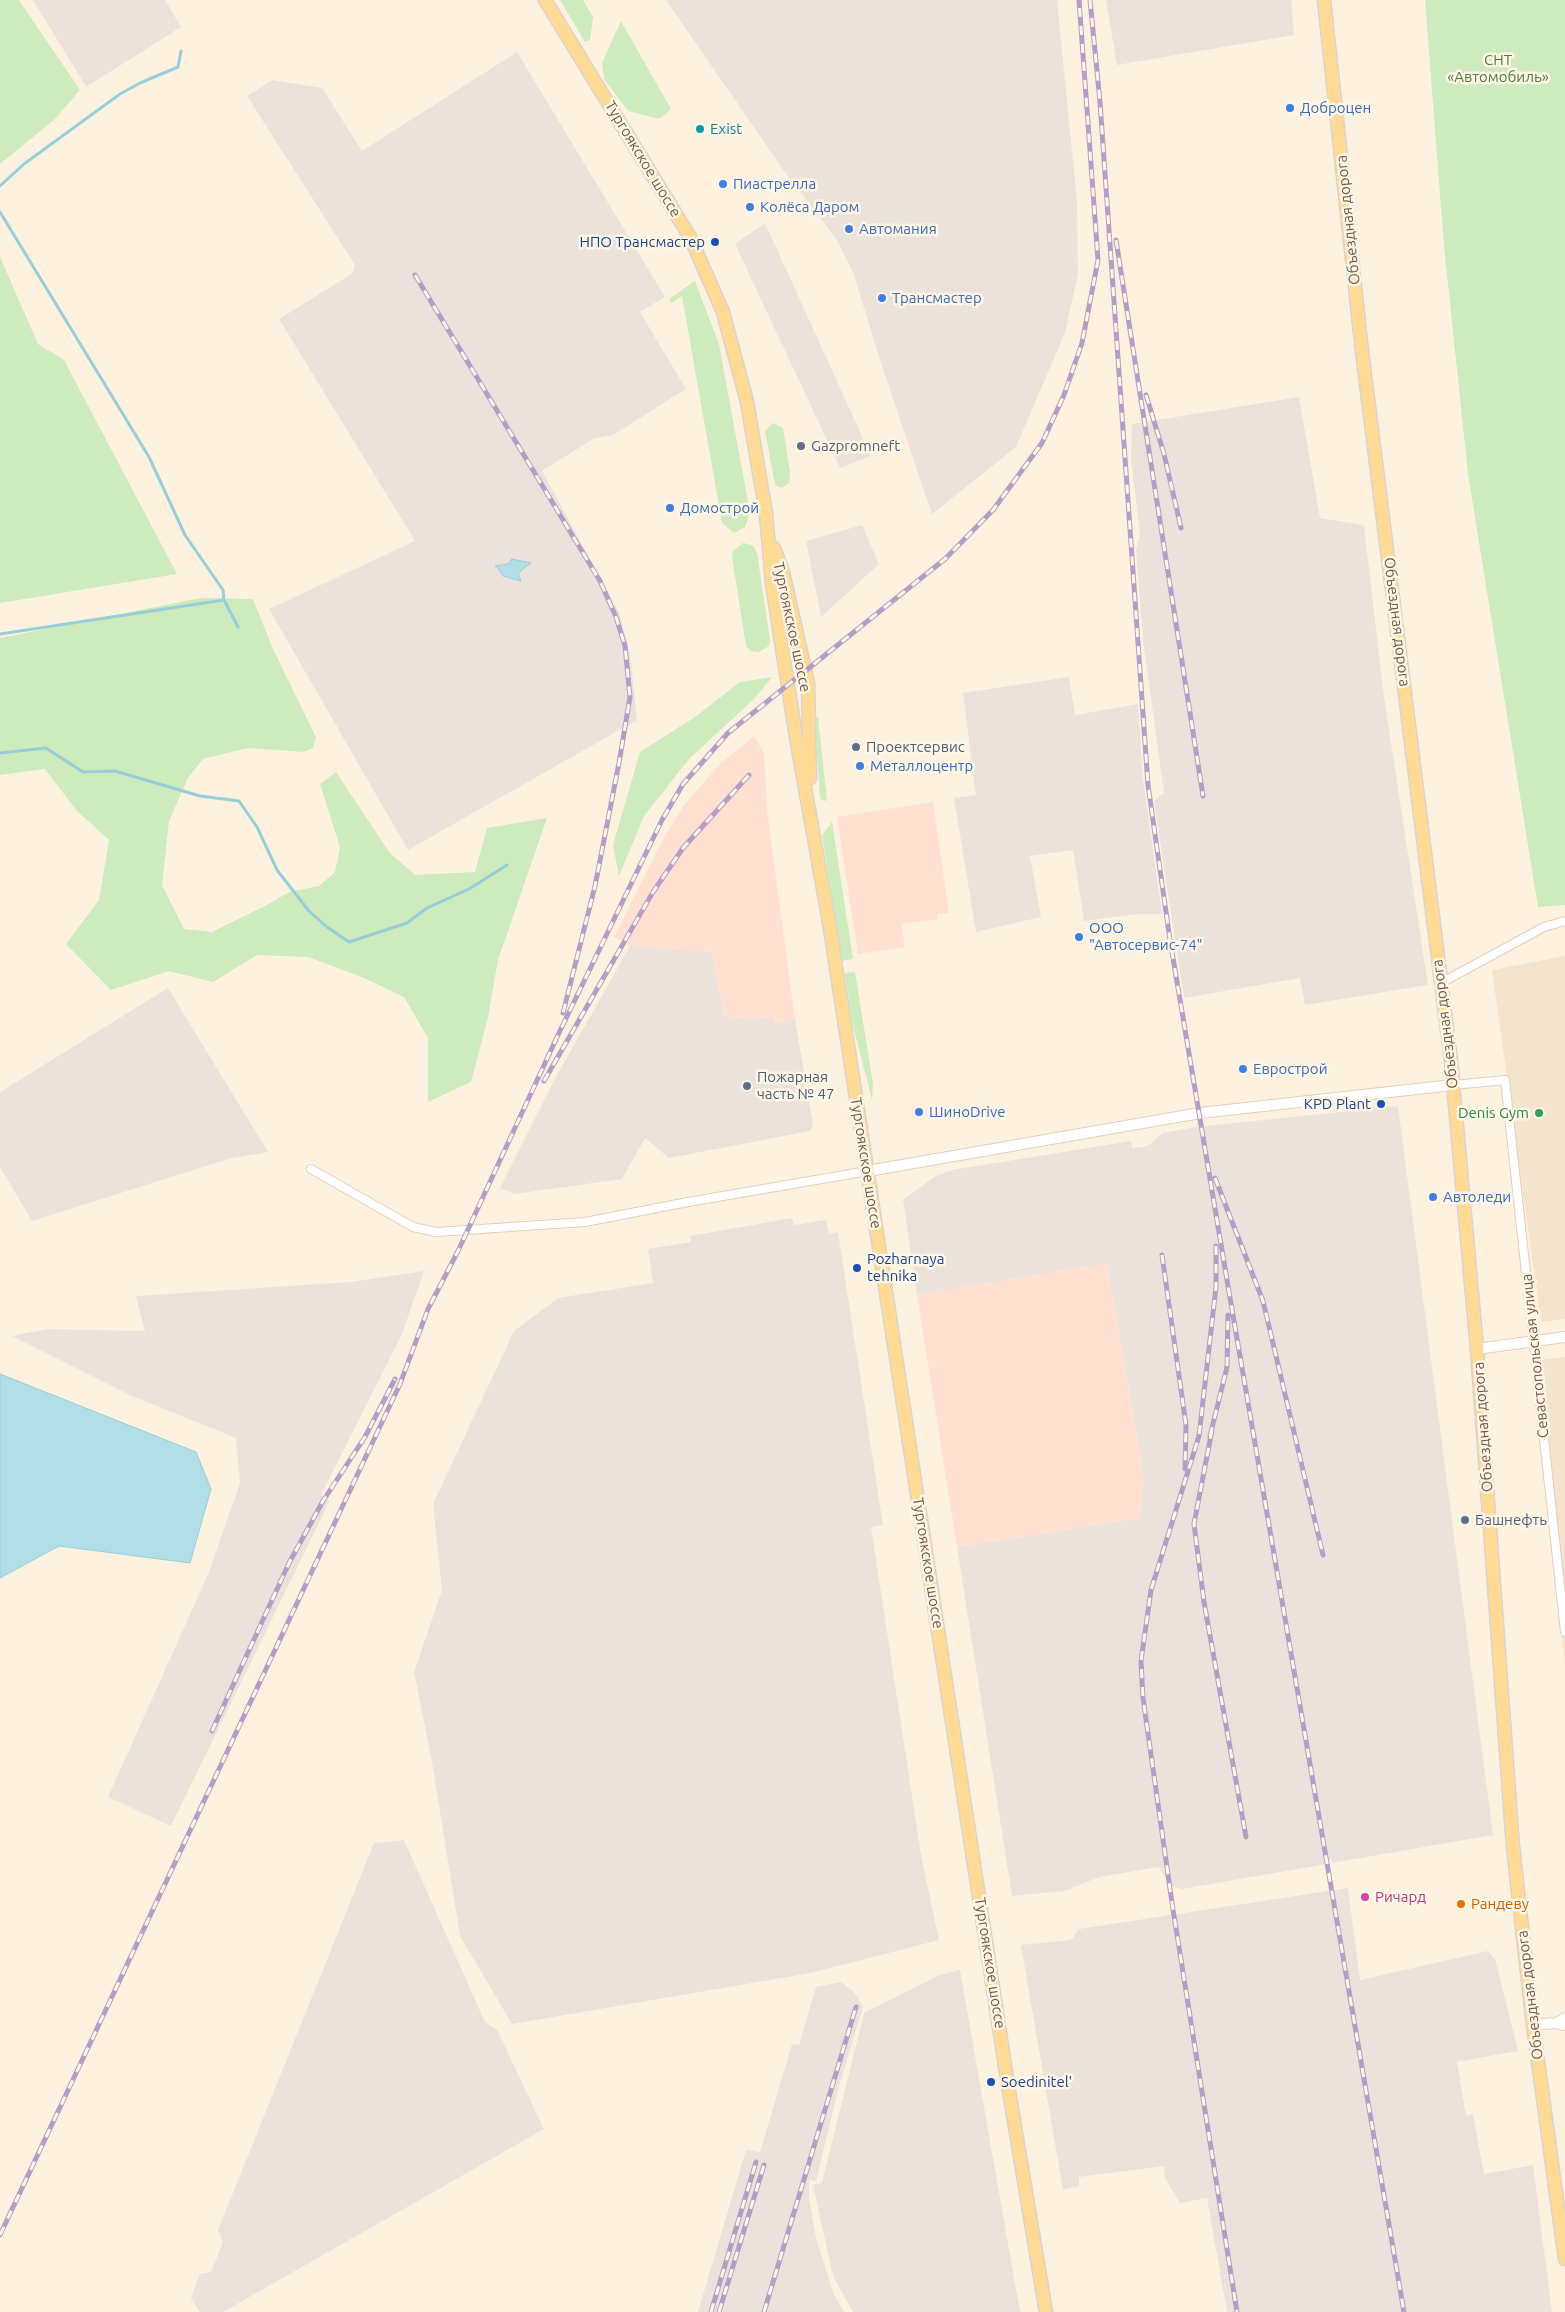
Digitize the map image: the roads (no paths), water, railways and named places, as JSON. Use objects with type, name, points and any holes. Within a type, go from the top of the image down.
[{"type":"main road","name":"Тургоякское шоссе","points":[[545,0],[676,213],[707,272],[728,328],[747,402],[768,531],[774,593],[797,742],[811,814],[868,1171],[1007,2079],[1046,2312]]},
{"type":"main road","name":"Объездная дорога","points":[[1324,0],[1362,351],[1452,1085],[1477,1349],[1514,1847],[1532,2026],[1565,2259]]},
{"type":"main road","name":"Тургоякское шоссе","points":[[768,531],[783,572],[808,683],[811,814]]},
{"type":"street","points":[[1441,983],[1544,927],[1565,921]]},
{"type":"street","name":"Севастопольская улица","points":[[1452,1085],[1505,1080],[1565,1632]]},
{"type":"street","points":[[311,1169],[413,1227],[436,1232],[585,1222],[680,1203],[1200,1113],[1452,1085]]},
{"type":"street","points":[[1477,1349],[1565,1337]]},
{"type":"street","points":[[1532,2026],[1560,2024],[1565,2017]]},
{"type":"water","points":[[512,559],[531,563],[518,573],[521,581],[503,576],[495,566],[508,564]]},
{"type":"water","points":[[0,1374],[196,1452],[211,1489],[190,1563],[59,1546],[0,1578]]},
{"type":"waterway","points":[[0,186],[24,164],[120,94],[140,83],[178,67],[181,51]]},
{"type":"waterway","points":[[0,212],[149,457],[185,535],[223,590],[224,600]]},
{"type":"waterway","points":[[0,634],[224,600],[238,627]]},
{"type":"waterway","points":[[0,753],[46,748],[83,772],[115,771],[200,796],[239,801],[257,827],[277,870],[309,911],[327,927],[349,942],[407,923],[427,908],[469,889],[507,865]]},
{"type":"railway","points":[[0,2235],[400,1384],[428,1309],[458,1251],[558,1035],[662,820],[683,784],[728,733],[945,559],[993,510],[1042,443],[1064,395],[1082,343],[1098,260],[1079,0]]},
{"type":"railway","points":[[1090,0],[1100,102],[1148,785],[1170,940],[1228,1286],[1404,2312]]},
{"type":"railway","points":[[1116,240],[1203,796]]},
{"type":"railway","points":[[415,275],[600,581],[616,617],[625,646],[630,697],[619,763],[595,886],[563,1013]]},
{"type":"railway","points":[[1146,395],[1164,454],[1181,528]]},
{"type":"railway","points":[[544,1081],[653,892],[683,848],[749,775]]},
{"type":"railway","points":[[1215,1178],[1263,1301],[1323,1555]]},
{"type":"railway","points":[[1216,1246],[1216,1287],[1199,1436],[1151,1590],[1141,1661],[1143,1698],[1172,1903],[1237,2312]]},
{"type":"railway","points":[[1162,1255],[1186,1425],[1185,1469]]},
{"type":"railway","points":[[1210,1436],[1227,1367],[1228,1315]]},
{"type":"railway","points":[[212,1731],[289,1563],[323,1501],[365,1437],[395,1379]]},
{"type":"railway","points":[[1212,1430],[1194,1524],[1204,1602],[1246,1837]]},
{"type":"railway","points":[[764,2312],[856,2007]]},
{"type":"railway","points":[[711,2312],[756,2162]]},
{"type":"railway","points":[[719,2312],[764,2165]]},
{"type":"place","name":"Доброцен","points":[[1290,108]]},
{"type":"place","name":"Exist","points":[[700,129]]},
{"type":"place","name":"Пиастрелла","points":[[723,184]]},
{"type":"place","name":"Колёса Даром","points":[[750,207]]},
{"type":"place","name":"Автомания","points":[[849,229]]},
{"type":"place","name":"НПО Трансмастер","points":[[715,242]]},
{"type":"place","name":"Трансмастер","points":[[882,298]]},
{"type":"place","name":"Gazpromneft","points":[[801,446]]},
{"type":"place","name":"Домострой","points":[[670,508]]},
{"type":"place","name":"Проектсервис","points":[[856,747]]},
{"type":"place","name":"Металлоцентр","points":[[860,766]]},
{"type":"place","name":"ООО \"Автосервис-74\"","points":[[1079,937]]},
{"type":"place","name":"Еврострой","points":[[1243,1069]]},
{"type":"place","name":"Пожарная часть № 47","points":[[747,1086]]},
{"type":"place","name":"KPD Plant","points":[[1381,1104]]},
{"type":"place","name":"ШиноDrive","points":[[919,1112]]},
{"type":"place","name":"Denis Gym","points":[[1539,1113]]},
{"type":"place","name":"Автоледи","points":[[1433,1197]]},
{"type":"place","name":"Pozharnaya tehnika","points":[[857,1268]]},
{"type":"place","name":"Башнефть","points":[[1465,1520]]},
{"type":"place","name":"Ричард","points":[[1365,1897]]},
{"type":"place","name":"Рандеву","points":[[1461,1904]]},
{"type":"place","name":"Soedinitel'","points":[[991,2082]]},
{"type":"park label","name":"СНТ «Автомобиль»","points":[[1498,68]]}]
